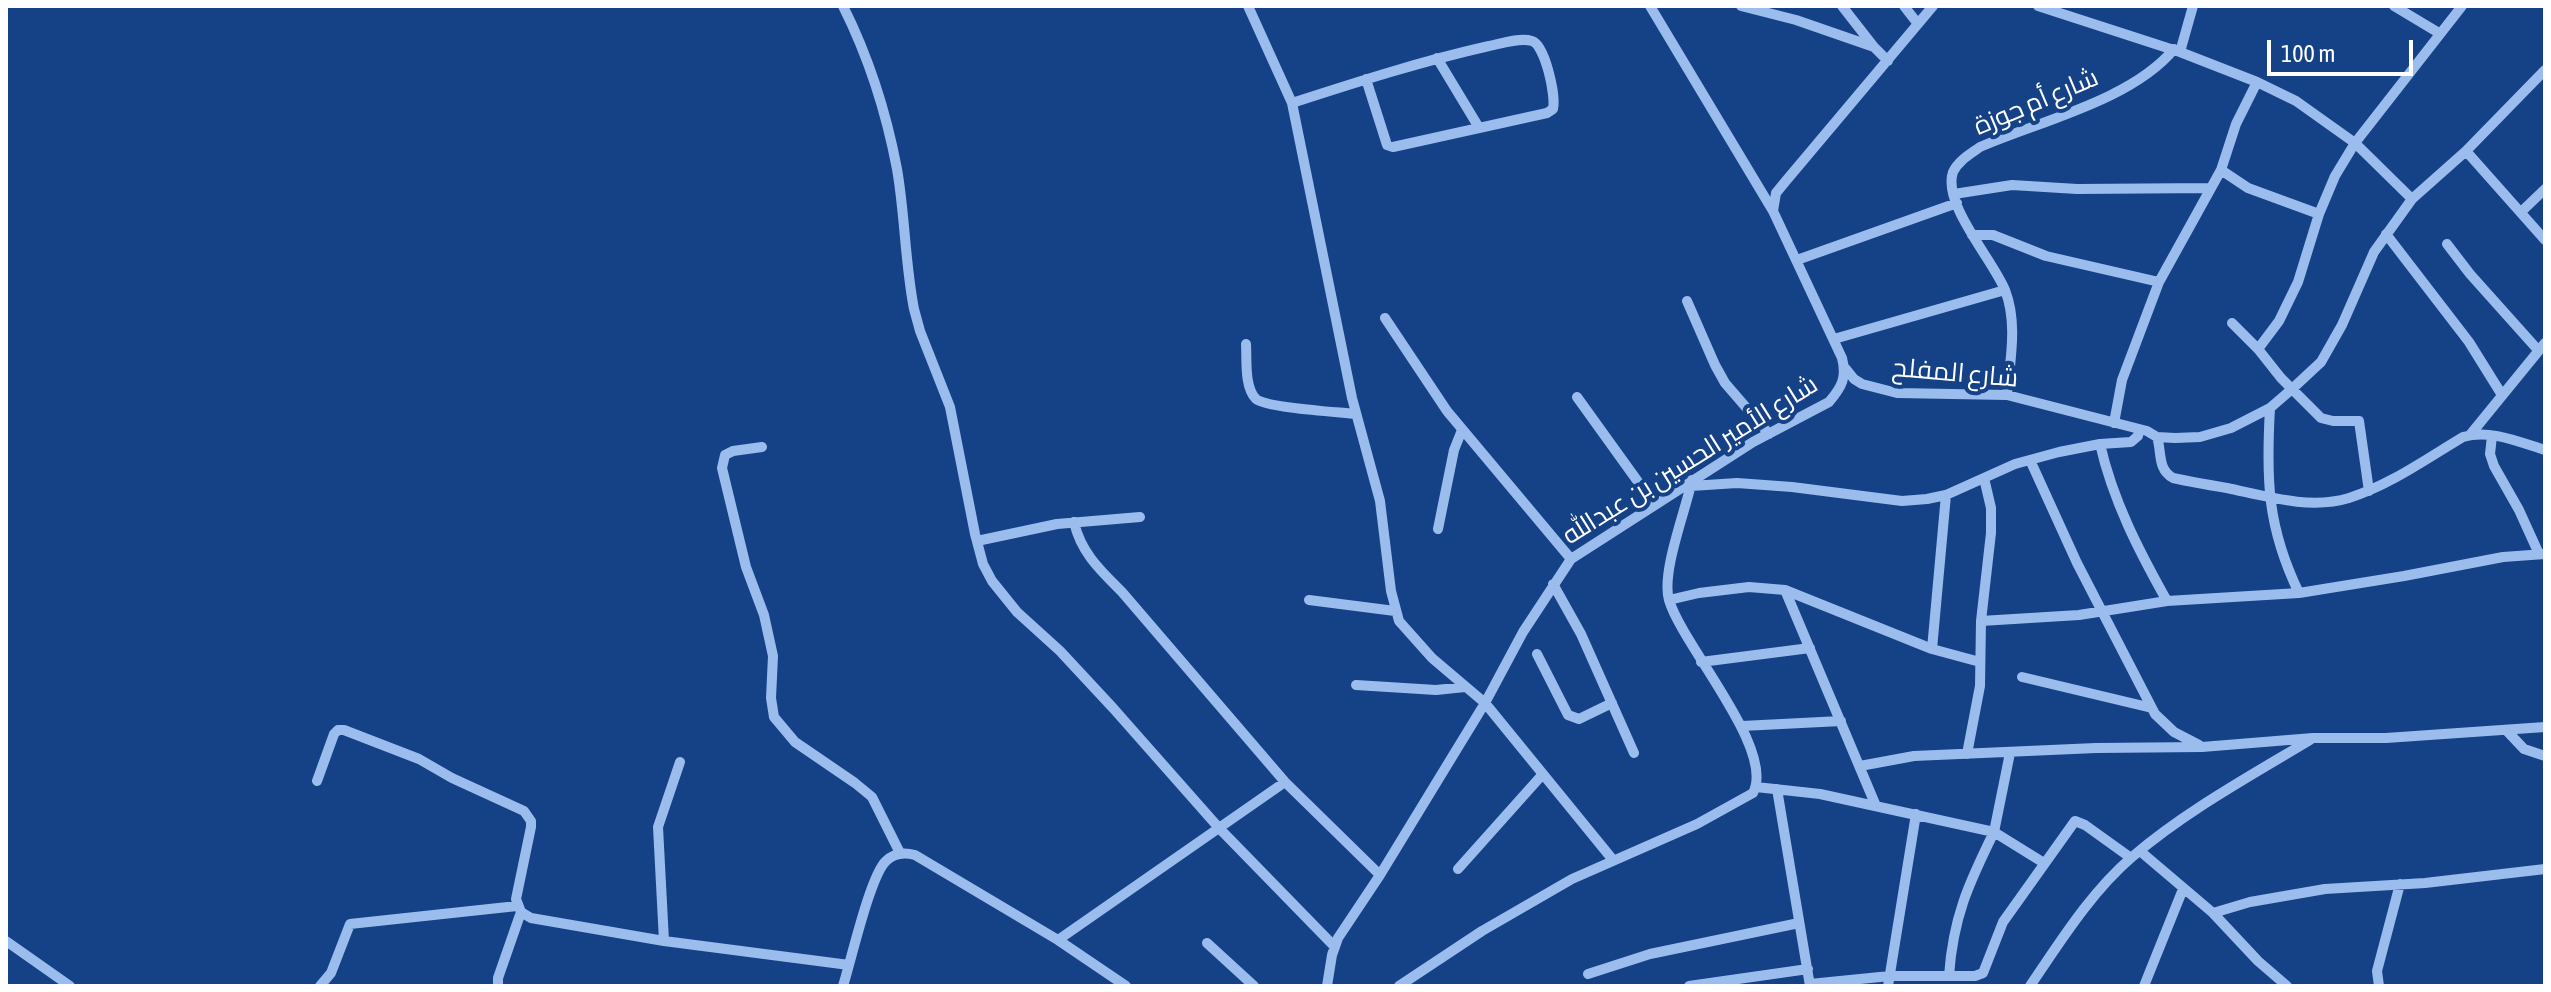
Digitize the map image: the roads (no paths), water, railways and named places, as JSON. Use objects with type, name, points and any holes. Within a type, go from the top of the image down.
[{"type":"street","points":[[843,6],[867,58],[889,132],[914,309],[950,407],[983,564],[1005,599],[1060,651],[1219,828],[1334,946]]},
{"type":"street","points":[[1248,6],[1292,103],[1356,414],[1380,501],[1399,621],[1414,640],[1485,703],[1613,860]]},
{"type":"street","name":"شارع الأمير الحسين بن عبدالله","points":[[1327,986],[1334,946],[1485,703],[1523,632],[1571,559],[1769,434],[1829,402],[1844,381],[1846,369],[1834,339],[1773,211],[1650,6]]},
{"type":"street","points":[[1741,6],[1796,20],[1874,47]]},
{"type":"street","points":[[1842,6],[1888,61]]},
{"type":"street","points":[[1904,6],[1918,24]]},
{"type":"street","points":[[1773,211],[1776,193],[1933,6]]},
{"type":"street","points":[[2038,6],[2177,50],[2296,101],[2355,143],[2412,199]]},
{"type":"street","points":[[2177,50],[2193,6]]},
{"type":"street","points":[[2394,6],[2439,33]]},
{"type":"street","points":[[2258,349],[2279,321],[2298,282],[2319,214],[2335,176],[2355,143],[2462,6]]},
{"type":"street","points":[[1292,103],[1366,79],[1437,58],[1530,40],[1539,45],[1554,93],[1553,109],[1547,113],[1478,126],[1400,147],[1387,145],[1366,79]]},
{"type":"street","name":"شارع أم جوزة","points":[[1955,199],[1951,182],[1954,170],[1980,147],[2108,97],[2146,76],[2177,50]]},
{"type":"street","points":[[1437,58],[1478,126]]},
{"type":"street","points":[[2545,70],[2466,151],[2412,199],[2367,265],[2342,325],[2321,362],[2270,408],[2231,428],[2200,437],[2157,437],[2162,467],[2173,478],[2269,497],[2321,502],[2346,499],[2369,491],[2463,437],[2478,433],[2545,450]]},
{"type":"street","points":[[2114,423],[2122,380],[2159,282],[2221,170],[2236,124],[2257,82]]},
{"type":"street","points":[[2466,151],[2545,240]]},
{"type":"street","points":[[2221,170],[2248,188],[2319,214]]},
{"type":"street","points":[[1797,260],[1955,199],[2012,185],[2077,189],[2211,188]]},
{"type":"street","points":[[2521,212],[2545,189]]},
{"type":"street","points":[[1955,199],[1972,235],[2005,290],[2011,312],[2007,395]]},
{"type":"street","points":[[2386,234],[2469,342],[2502,395]]},
{"type":"street","points":[[1972,235],[1993,235],[2046,256],[2159,282]]},
{"type":"street","points":[[2447,244],[2470,274],[2542,346],[2470,435]]},
{"type":"street","points":[[1834,339],[2005,290]]},
{"type":"street","points":[[1687,301],[1725,383],[1769,434]]},
{"type":"street","points":[[1385,318],[1462,430],[1571,559]]},
{"type":"street","points":[[2232,323],[2321,418],[2359,421],[2369,491]]},
{"type":"street","points":[[1246,344],[1250,389],[1256,398],[1269,404],[1356,414]]},
{"type":"street","name":"شارع المفلح","points":[[1846,369],[1862,384],[1897,393],[2007,395],[2157,437]]},
{"type":"street","points":[[1577,397],[1654,504]]},
{"type":"street","points":[[2270,408],[2269,497],[2284,561],[2299,593]]},
{"type":"street","points":[[1438,529],[1454,450],[1462,430]]},
{"type":"street","points":[[1399,986],[1482,931],[1572,879],[1697,824],[1748,798],[1756,787],[1752,751],[1742,726],[1701,662],[1669,600],[1668,582],[1676,537],[1691,483],[1779,486],[1902,501],[1946,495],[2030,460],[2100,444],[2131,442],[2138,436],[2139,430]]},
{"type":"street","points":[[1981,621],[2101,612],[2167,601],[2299,593],[2503,557],[2542,554],[2494,466],[2490,454],[2492,436]]},
{"type":"street","points":[[2100,444],[2119,508],[2167,601]]},
{"type":"street","points":[[762,447],[725,455],[722,468],[746,567],[764,615],[773,656],[771,698],[774,717],[795,742],[872,797],[900,853]]},
{"type":"street","points":[[2030,460],[2101,612],[2152,708],[2174,732],[2202,747]]},
{"type":"street","points":[[1967,754],[1975,716],[1991,533],[1991,508],[1984,478]]},
{"type":"street","points":[[1932,649],[1946,495]]},
{"type":"street","points":[[977,541],[1074,522],[1140,517]]},
{"type":"street","points":[[1074,522],[1094,564],[1122,592],[1285,782],[1380,875]]},
{"type":"street","points":[[1553,584],[1581,634],[1634,753]]},
{"type":"street","points":[[1669,600],[1749,587],[1785,590],[1932,649],[1980,662]]},
{"type":"street","points":[[1785,590],[1876,806]]},
{"type":"street","points":[[1309,600],[1395,611]]},
{"type":"street","points":[[1701,662],[1810,648]]},
{"type":"street","points":[[1537,654],[1568,715],[1579,719],[1612,703]]},
{"type":"street","points":[[2022,677],[2152,708]]},
{"type":"street","points":[[1356,685],[1436,690],[1465,687]]},
{"type":"street","points":[[1742,726],[1841,721]]},
{"type":"street","points":[[1860,766],[1914,756],[2202,747],[2313,738],[2386,738],[2545,727]]},
{"type":"street","points":[[317,781],[334,734],[344,730],[419,759],[524,811],[531,821],[531,827],[516,892],[519,909],[498,986]]},
{"type":"street","points":[[2507,731],[2524,749],[2545,756]]},
{"type":"street","points":[[2030,986],[2089,904],[2136,854],[2208,802],[2313,738]]},
{"type":"street","points":[[1949,976],[1951,944],[1961,905],[1994,832],[2010,753]]},
{"type":"street","points":[[664,941],[658,827],[680,762]]},
{"type":"street","points":[[1458,869],[1542,775]]},
{"type":"street","points":[[1058,940],[1285,782]]},
{"type":"street","points":[[1756,787],[1876,806],[1994,832],[2044,863]]},
{"type":"street","points":[[1777,789],[1810,985],[1975,976],[1983,973],[1999,930],[2076,820],[2136,854],[2183,889],[2213,913],[2258,961],[2287,986]]},
{"type":"street","points":[[1889,981],[1916,814]]},
{"type":"street","points":[[843,986],[876,877],[887,860],[900,853],[915,855],[1058,940],[1126,986]]},
{"type":"street","points":[[2213,913],[2250,902],[2325,889],[2545,869]]},
{"type":"street","points":[[2379,986],[2377,971],[2400,884]]},
{"type":"street","points":[[2144,986],[2183,889]]},
{"type":"street","points":[[320,986],[331,973],[350,924],[519,909],[531,918],[664,941],[849,965]]},
{"type":"street","points":[[1588,974],[1650,954],[1799,923]]},
{"type":"street","points":[[6,941],[70,986]]},
{"type":"street","points":[[1207,943],[1254,986]]},
{"type":"street","points":[[1689,986],[1808,969]]}]
